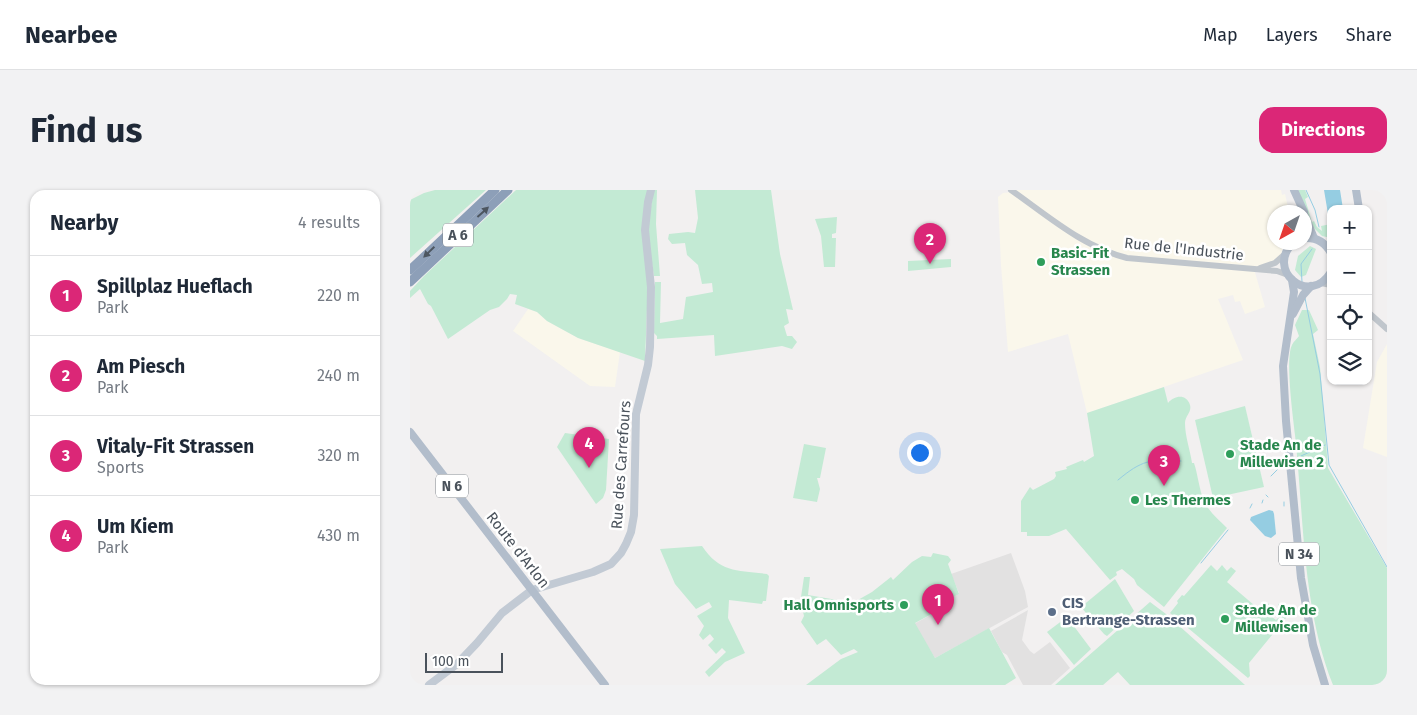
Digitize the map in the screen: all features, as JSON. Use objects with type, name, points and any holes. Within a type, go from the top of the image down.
[{"type":"highway","name":"A 6","points":[[410,270],[495,190]]},
{"type":"highway","name":"A 6","points":[[410,282],[508,190]]},
{"type":"main road","name":"Rue des Carrefours","points":[[532,590],[607,567],[621,553],[631,532],[634,515],[636,414],[648,366],[650,347],[651,287],[645,230],[651,190]]},
{"type":"main road","points":[[1297,205],[1294,190],[1301,205]]},
{"type":"main road","points":[[1356,190],[1358,205]]},
{"type":"main road","points":[[1312,233],[1314,238],[1327,243]]},
{"type":"main road","name":"N 34","points":[[1286,253],[1285,268],[1294,292],[1285,348],[1283,377],[1300,568],[1310,631],[1325,685]]},
{"type":"main road","points":[[1290,278],[1298,284],[1311,286],[1321,283],[1327,276]]},
{"type":"main road","name":"N 34","points":[[1290,320],[1303,295],[1311,286]]},
{"type":"main road","name":"Route d'Arlon","points":[[410,432],[605,685]]},
{"type":"main road","points":[[429,685],[457,664],[502,613],[532,590]]},
{"type":"street","name":"Rue de l'Industrie","points":[[1011,190],[1090,245],[1112,254],[1127,258],[1277,271],[1290,278]]},
{"type":"street","name":"Rue de l'Industrie","points":[[1254,269],[1275,263],[1281,260],[1286,253]]},
{"type":"street","points":[[1321,283],[1327,284]]},
{"type":"street","points":[[1372,316],[1387,329]]},
{"type":"shaded area","points":[[1011,190],[1281,190],[1282,195],[1285,194],[1287,205],[1267,205],[1267,250],[1282,250],[1281,260],[1254,269],[1265,307],[1245,314],[1240,301],[1235,302],[1233,295],[1218,299],[1243,360],[1087,413],[1068,334],[1008,352],[998,197],[1003,193],[1013,192]]},
{"type":"shaded area","points":[[528,309],[537,312],[547,321],[578,338],[620,352],[615,387],[590,386],[513,331]]},
{"type":"shaded area","points":[[1387,344],[1387,457],[1363,448],[1377,362]]},
{"type":"shaded area","points":[[1011,553],[1025,591],[1028,607],[935,658],[914,624],[954,602],[952,597],[959,593],[951,574]]},
{"type":"shaded area","points":[[1028,610],[1022,640],[1034,654],[1050,642],[1070,668],[1051,685],[1023,685],[1007,655],[1002,652],[991,631]]},
{"type":"green space","points":[[435,190],[486,190],[410,258],[410,200]]},
{"type":"green space","points":[[516,190],[648,190],[648,282],[645,361],[578,338],[547,321],[537,312],[515,304],[517,295],[510,294],[499,307],[490,310],[448,339],[420,289],[410,298],[410,291],[424,276]]},
{"type":"green space","points":[[654,190],[657,190],[656,224],[660,276],[654,276],[649,246],[649,218]]},
{"type":"green space","points":[[695,190],[771,190],[780,254],[793,310],[786,309],[789,323],[784,326],[787,336],[792,336],[797,342],[792,349],[782,346],[715,356],[714,335],[657,339],[654,333],[655,282],[661,282],[660,323],[683,319],[686,297],[713,292],[712,283],[702,284],[698,265],[687,255],[685,243],[672,244],[668,239],[669,234],[695,233],[698,218]]},
{"type":"green space","points":[[1298,190],[1305,190],[1308,197],[1305,199],[1307,205],[1304,205]]},
{"type":"green space","points":[[837,217],[836,233],[832,234],[832,238],[836,238],[835,267],[824,267],[821,236],[815,219]]},
{"type":"green space","points":[[1314,221],[1322,231],[1321,226],[1327,225],[1327,237],[1322,236],[1312,228],[1312,222]]},
{"type":"green space","points":[[1312,247],[1316,249],[1306,275],[1301,277],[1295,270],[1298,256],[1305,250],[1312,250]]},
{"type":"green space","points":[[951,259],[951,267],[908,271],[908,261]]},
{"type":"green space","points":[[1302,310],[1309,310],[1318,330],[1313,334],[1320,367],[1328,468],[1387,568],[1387,685],[1333,685],[1315,624],[1306,562],[1289,375],[1290,352],[1299,336],[1295,325]]},
{"type":"green space","points":[[1164,387],[1168,403],[1177,397],[1183,397],[1190,405],[1185,423],[1192,463],[1194,463],[1206,505],[1214,516],[1227,528],[1164,607],[1137,585],[1134,579],[1122,569],[1116,572],[1117,575],[1110,580],[1066,529],[1049,536],[1027,536],[1027,532],[1021,532],[1021,501],[1030,487],[1033,490],[1054,479],[1056,476],[1055,472],[1067,469],[1066,467],[1083,460],[1084,462],[1094,456],[1087,413]]},
{"type":"green space","name":"Stade An de Millewisen 2","points":[[1245,406],[1264,487],[1213,498],[1195,420]]},
{"type":"green space","points":[[565,433],[609,439],[606,490],[603,498],[596,504],[557,447]]},
{"type":"green space","points":[[804,444],[826,448],[820,478],[817,478],[820,489],[817,502],[793,498]]},
{"type":"green space","points":[[702,546],[709,555],[723,566],[738,571],[767,574],[769,576],[766,601],[763,601],[762,604],[729,600],[728,618],[745,653],[725,662],[709,677],[705,672],[726,652],[722,648],[716,654],[708,645],[714,639],[710,634],[703,640],[699,635],[704,626],[697,616],[712,607],[709,602],[696,609],[675,584],[660,549]]},
{"type":"green space","points":[[933,553],[948,556],[951,560],[948,564],[959,594],[952,597],[954,602],[915,623],[935,658],[989,628],[1016,678],[1005,685],[806,685],[841,659],[858,652],[854,649],[841,655],[826,639],[817,645],[801,622],[804,616],[802,607],[805,600],[801,597],[804,577],[810,577],[808,595],[849,602],[849,605],[872,592],[891,577],[893,580],[912,562],[922,556],[931,557]]},
{"type":"green space","name":"Stade An de Millewisen","points":[[1211,565],[1217,571],[1222,565],[1227,571],[1231,567],[1236,571],[1227,582],[1261,611],[1268,603],[1270,607],[1267,612],[1271,615],[1273,611],[1275,613],[1272,617],[1276,620],[1280,616],[1278,604],[1284,603],[1286,618],[1249,663],[1250,676],[1248,678],[1170,613],[1182,595],[1184,596]]},
{"type":"green space","points":[[1115,579],[1134,611],[1107,636],[1081,607]]},
{"type":"green space","points":[[1150,602],[1245,685],[1130,685],[1118,672],[1103,685],[1055,685]]},
{"type":"green space","points":[[1067,617],[1091,649],[1074,665],[1047,632]]},
{"type":"water","points":[[1324,190],[1340,190],[1342,205],[1327,205],[1327,208]]},
{"type":"water","points":[[1269,510],[1273,511],[1274,514],[1276,534],[1271,538],[1265,536],[1250,520],[1251,517]]},
{"type":"waterway","points":[[1306,190],[1315,210],[1319,227]]},
{"type":"waterway","points":[[1302,282],[1301,264],[1311,250]]},
{"type":"waterway","points":[[1305,298],[1320,374],[1329,465],[1387,567]]},
{"type":"waterway","points":[[1301,456],[1325,445]]},
{"type":"waterway","points":[[1118,480],[1134,468],[1147,462],[1161,460],[1181,461]]},
{"type":"waterway","points":[[1271,476],[1278,469]]},
{"type":"waterway","points":[[1250,508],[1252,504]]},
{"type":"waterway","points":[[1201,563],[1228,530]]},
{"type":"place","name":"Basic-Fit Strassen","points":[[1041,262]]},
{"type":"place","name":"Am Piesch","points":[[930,264]]},
{"type":"place","name":"Stade An de Millewisen 2","points":[[1230,454]]},
{"type":"place","name":"Um Kiem","points":[[589,468]]},
{"type":"place","name":"Vitaly-Fit Strassen","points":[[1164,486]]},
{"type":"place","name":"Les Thermes","points":[[1135,500]]},
{"type":"place","name":"Hall Omnisports","points":[[904,605]]},
{"type":"place","name":"CIS Bertrange-Strassen","points":[[1052,612]]},
{"type":"place","name":"Stade An de Millewisen","points":[[1225,619]]},
{"type":"place","name":"Spillplaz Hueflach","points":[[938,625]]}]
